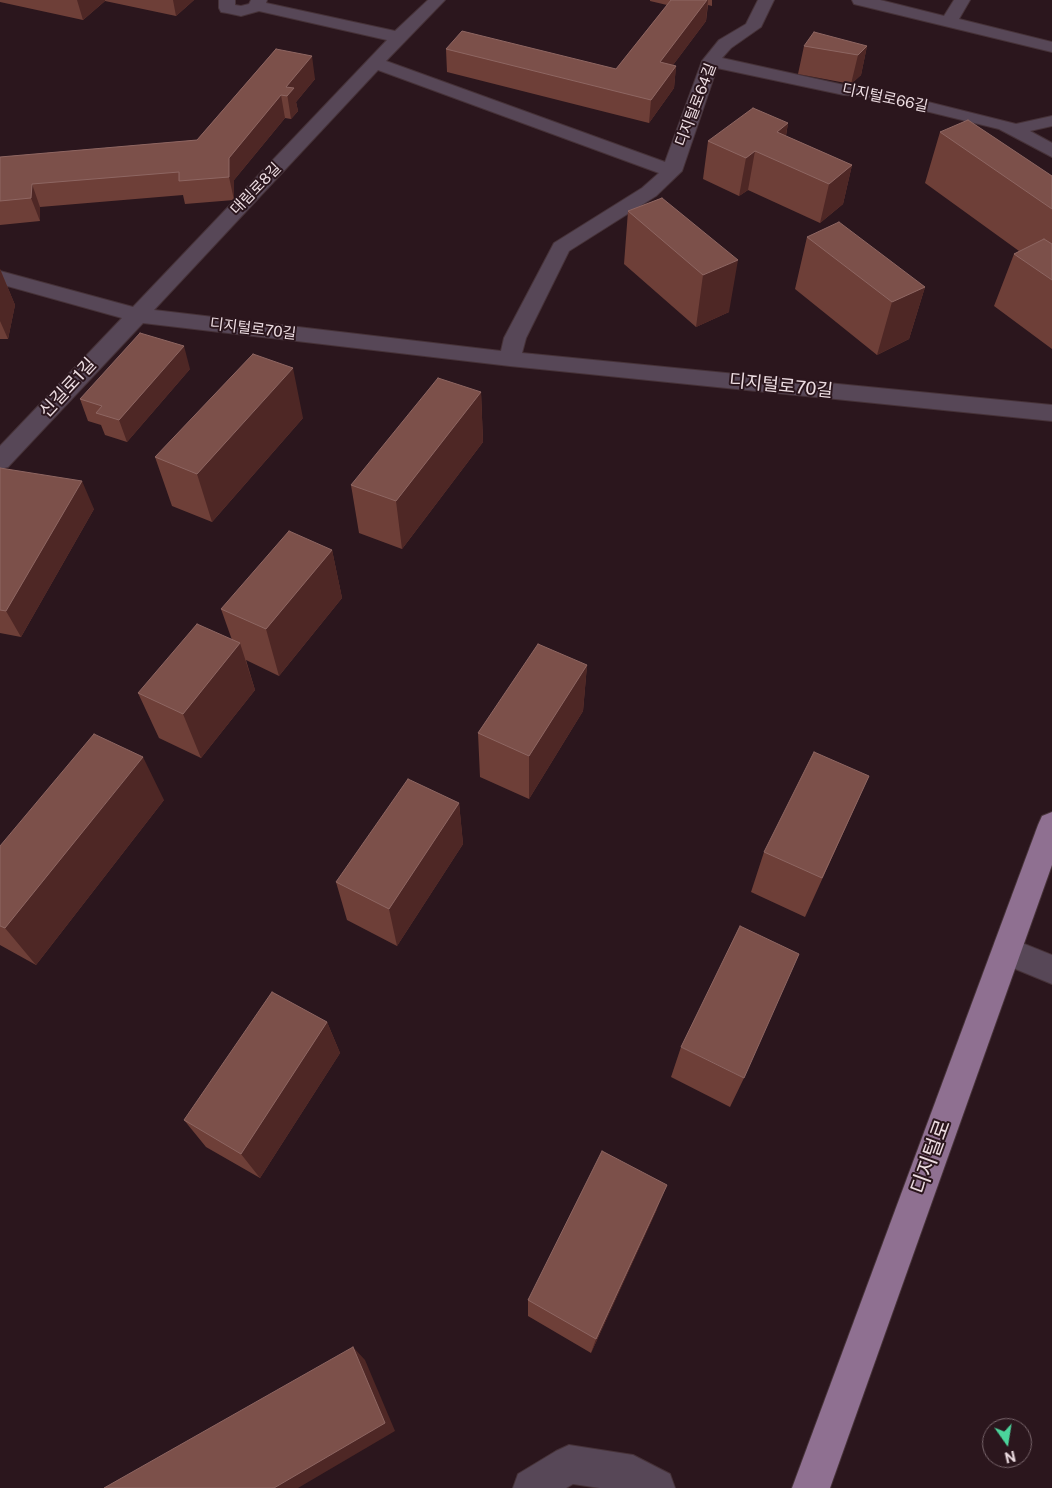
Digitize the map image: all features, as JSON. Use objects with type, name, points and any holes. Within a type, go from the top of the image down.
[{"type":"main road","name":"디지털로","points":[[811,1488],[1052,826]]},
{"type":"street","points":[[227,0],[227,8],[235,10],[246,10],[258,3],[399,37]]},
{"type":"street","name":"대림로8길","points":[[136,315],[399,37],[437,0]]},
{"type":"street","name":"디지털로64길","points":[[672,171],[692,109],[711,61],[725,44],[753,26],[766,0]]},
{"type":"street","points":[[860,0],[1052,47]]},
{"type":"street","points":[[949,22],[962,0]]},
{"type":"street","name":"디지털로66길","points":[[711,61],[844,90],[864,91],[1005,125],[1052,151]]},
{"type":"street","points":[[376,62],[672,171],[649,192],[561,247],[515,338],[510,359]]},
{"type":"street","points":[[1013,130],[1052,121]]},
{"type":"street","name":"디지털로70길","points":[[0,277],[136,315],[510,359],[1052,413]]},
{"type":"street","name":"신길로1길","points":[[0,461],[136,315]]},
{"type":"street","points":[[1006,951],[1052,970]]},
{"type":"street","points":[[532,1488],[569,1464],[633,1474],[656,1488]]},
{"type":"building","points":[[671,0],[707,0],[660,62],[676,66],[651,100],[446,49],[462,31],[616,69]]},
{"type":"building","points":[[814,32],[867,46],[858,55],[804,46]]},
{"type":"building","points":[[276,49],[312,56],[286,87],[294,88],[287,96],[281,95],[229,158],[229,177],[179,181],[179,172],[32,184],[31,198],[0,201],[0,157],[197,140]]},
{"type":"building","points":[[753,108],[788,123],[777,132],[852,165],[829,184],[755,151],[746,158],[708,141]]},
{"type":"building","points":[[968,120],[1052,176],[1052,209],[940,132]]},
{"type":"building","points":[[662,198],[738,260],[703,275],[628,211]]},
{"type":"building","points":[[839,222],[925,287],[892,302],[807,237]]},
{"type":"building","points":[[1044,239],[1052,244],[1052,280],[1014,254]]},
{"type":"building","points":[[140,333],[184,346],[119,420],[96,413],[102,406],[80,399]]},
{"type":"building","points":[[253,354],[293,368],[197,474],[155,457]]},
{"type":"building","points":[[438,378],[481,392],[396,501],[351,485]]},
{"type":"building","points":[[0,468],[82,481],[6,611],[0,610]]},
{"type":"building","points":[[289,531],[332,550],[266,629],[221,609]]},
{"type":"building","points":[[197,624],[240,643],[183,714],[138,693]]},
{"type":"building","points":[[538,644],[587,665],[529,756],[478,733]]},
{"type":"building","points":[[94,734],[143,757],[5,928],[0,926],[0,846]]},
{"type":"building","points":[[814,752],[869,776],[822,878],[764,852]]},
{"type":"building","points":[[408,779],[459,803],[389,909],[336,882]]},
{"type":"building","points":[[740,926],[799,954],[744,1078],[681,1047]]},
{"type":"building","points":[[272,992],[327,1022],[241,1154],[184,1120]]},
{"type":"building","points":[[602,1151],[667,1185],[596,1339],[528,1300]]},
{"type":"building","points":[[353,1347],[385,1423],[274,1488],[104,1488]]}]
